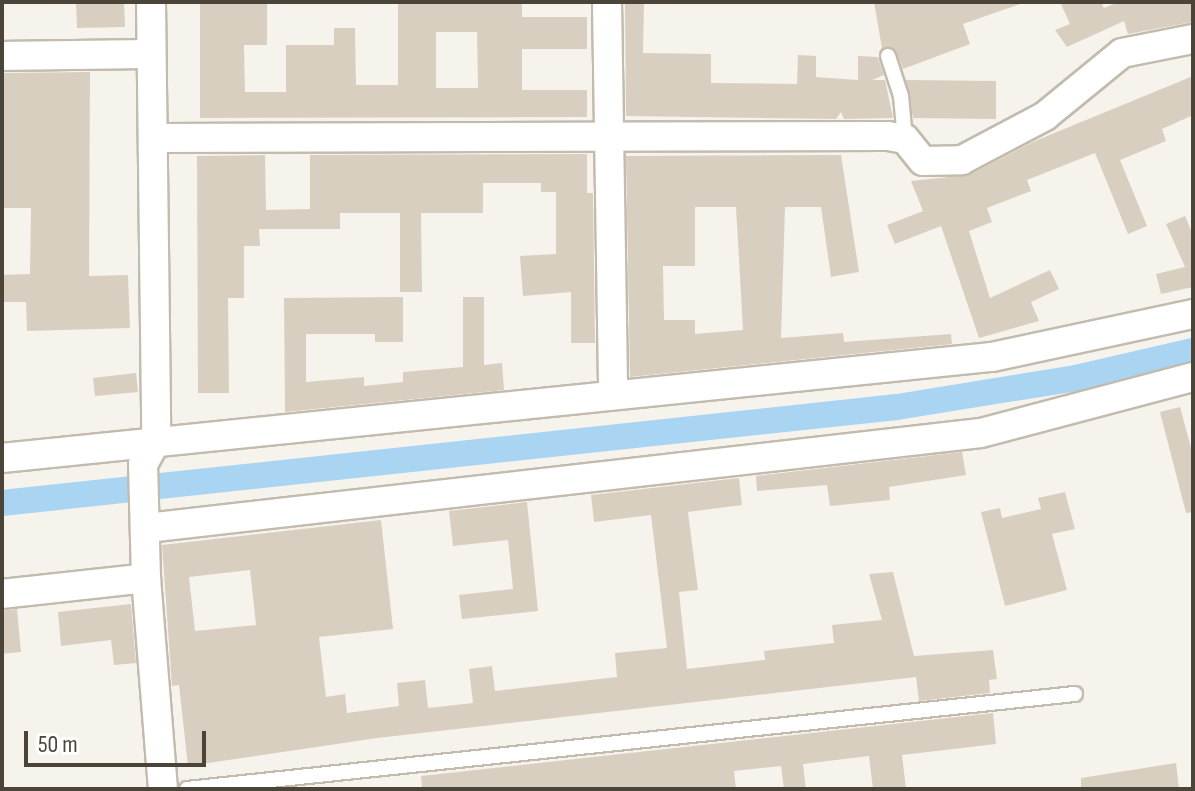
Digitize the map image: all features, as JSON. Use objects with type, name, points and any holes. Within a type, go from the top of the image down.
[{"type":"street","points":[[151,2],[156,138],[146,578],[163,789]]},
{"type":"street","points":[[607,2],[613,394]]},
{"type":"street","points":[[156,138],[905,139],[923,161],[962,160],[1045,116],[1122,53],[1193,39]]},
{"type":"street","points":[[2,56],[151,54]]},
{"type":"street","points":[[2,458],[149,452],[613,394],[992,357],[1193,314]]},
{"type":"street","points":[[147,528],[981,433],[1193,377]]},
{"type":"street","points":[[2,594],[146,578]]},
{"type":"lane","points":[[888,56],[901,96],[905,139]]},
{"type":"lane","points":[[187,789],[1075,694]]},
{"type":"building","points":[[76,2],[124,2],[125,27],[77,28]]},
{"type":"building","points":[[200,2],[267,2],[267,45],[244,45],[245,92],[286,92],[286,45],[334,45],[334,28],[355,28],[356,85],[398,85],[398,2],[522,2],[522,17],[587,17],[587,49],[522,49],[522,90],[587,90],[587,117],[200,118]],"holes":[[[436,32],[477,32],[478,88],[436,88]]]},
{"type":"building","points":[[625,2],[644,2],[643,53],[711,54],[711,83],[797,84],[798,55],[816,56],[816,77],[858,80],[858,56],[878,57],[884,75],[872,80],[885,80],[893,118],[844,119],[841,112],[836,119],[626,116]]},
{"type":"building","points":[[874,2],[1023,3],[963,24],[970,44],[903,69],[895,49],[882,48]]},
{"type":"building","points":[[1060,2],[1101,2],[1104,8],[1119,2],[1193,2],[1193,22],[1128,34],[1124,21],[1067,47],[1055,30],[1070,24]]},
{"type":"building","points":[[90,72],[89,276],[128,275],[130,328],[27,331],[26,302],[2,302],[2,275],[30,274],[31,208],[2,208],[2,73]]},
{"type":"building","points":[[1193,76],[1191,116],[1162,129],[1166,141],[1120,160],[1147,226],[1128,234],[1095,153],[1027,180],[1031,191],[987,208],[992,222],[969,231],[990,298],[1050,270],[1059,289],[1031,302],[1039,321],[979,338],[941,226],[895,244],[887,225],[923,211],[911,181],[969,175],[1035,141]]},
{"type":"building","points":[[906,80],[996,81],[996,119],[913,118]]},
{"type":"building","points":[[587,154],[587,193],[593,193],[595,343],[571,343],[571,292],[523,296],[520,256],[556,254],[556,192],[541,192],[541,183],[483,183],[483,213],[421,213],[422,292],[400,292],[400,213],[340,213],[340,229],[259,229],[260,246],[244,246],[244,298],[228,298],[229,393],[198,393],[197,156],[265,155],[266,210],[310,209],[310,155]]},
{"type":"building","points":[[841,155],[859,272],[831,277],[821,207],[785,207],[781,338],[843,333],[844,342],[951,334],[952,344],[630,377],[626,156]],"holes":[[[695,207],[736,207],[743,330],[695,334],[695,320],[664,320],[663,266],[695,266]]]},
{"type":"building","points":[[1185,216],[1193,235],[1193,287],[1161,294],[1156,274],[1185,267],[1166,224]]},
{"type":"building","points":[[403,297],[403,342],[375,342],[375,334],[306,334],[306,382],[364,377],[364,386],[403,382],[403,372],[463,367],[463,297],[484,297],[484,365],[502,363],[504,390],[285,412],[284,298]]},
{"type":"building","points":[[136,373],[138,392],[95,396],[93,378]]},
{"type":"building","points":[[1180,407],[1193,455],[1193,512],[1186,513],[1160,412]]},
{"type":"building","points":[[962,452],[966,475],[889,487],[890,500],[830,506],[827,485],[757,491],[756,476]]},
{"type":"building","points":[[739,478],[742,505],[688,512],[698,590],[679,592],[687,669],[765,660],[764,651],[834,643],[832,625],[882,620],[869,574],[893,572],[914,656],[993,650],[997,679],[989,680],[990,693],[919,701],[916,677],[377,738],[188,766],[179,685],[172,686],[162,545],[381,520],[393,629],[319,637],[326,697],[345,694],[347,713],[399,706],[397,683],[425,680],[428,708],[473,703],[469,669],[492,666],[495,691],[617,677],[615,653],[667,648],[651,515],[594,522],[591,495]],"holes":[[[250,570],[256,625],[195,631],[189,577]]]},
{"type":"building","points":[[1065,492],[1075,529],[1052,534],[1067,590],[1005,606],[981,512],[1000,508],[1002,518],[1041,509],[1038,498]]},
{"type":"building","points":[[527,502],[538,611],[462,619],[459,595],[513,589],[508,540],[453,546],[449,511]]},
{"type":"building","points":[[131,604],[136,663],[114,665],[111,640],[61,646],[58,612]]},
{"type":"building","points":[[17,609],[21,652],[2,654],[2,611]]},
{"type":"building","points":[[993,713],[996,744],[902,755],[906,789],[873,789],[869,756],[803,764],[806,789],[784,789],[781,766],[734,771],[736,789],[422,789],[421,776]]},
{"type":"building","points":[[1176,763],[1179,789],[1081,789],[1081,778]]},
{"type":"waterway","points":[[2,503],[897,407],[1076,378],[1193,351]]}]
